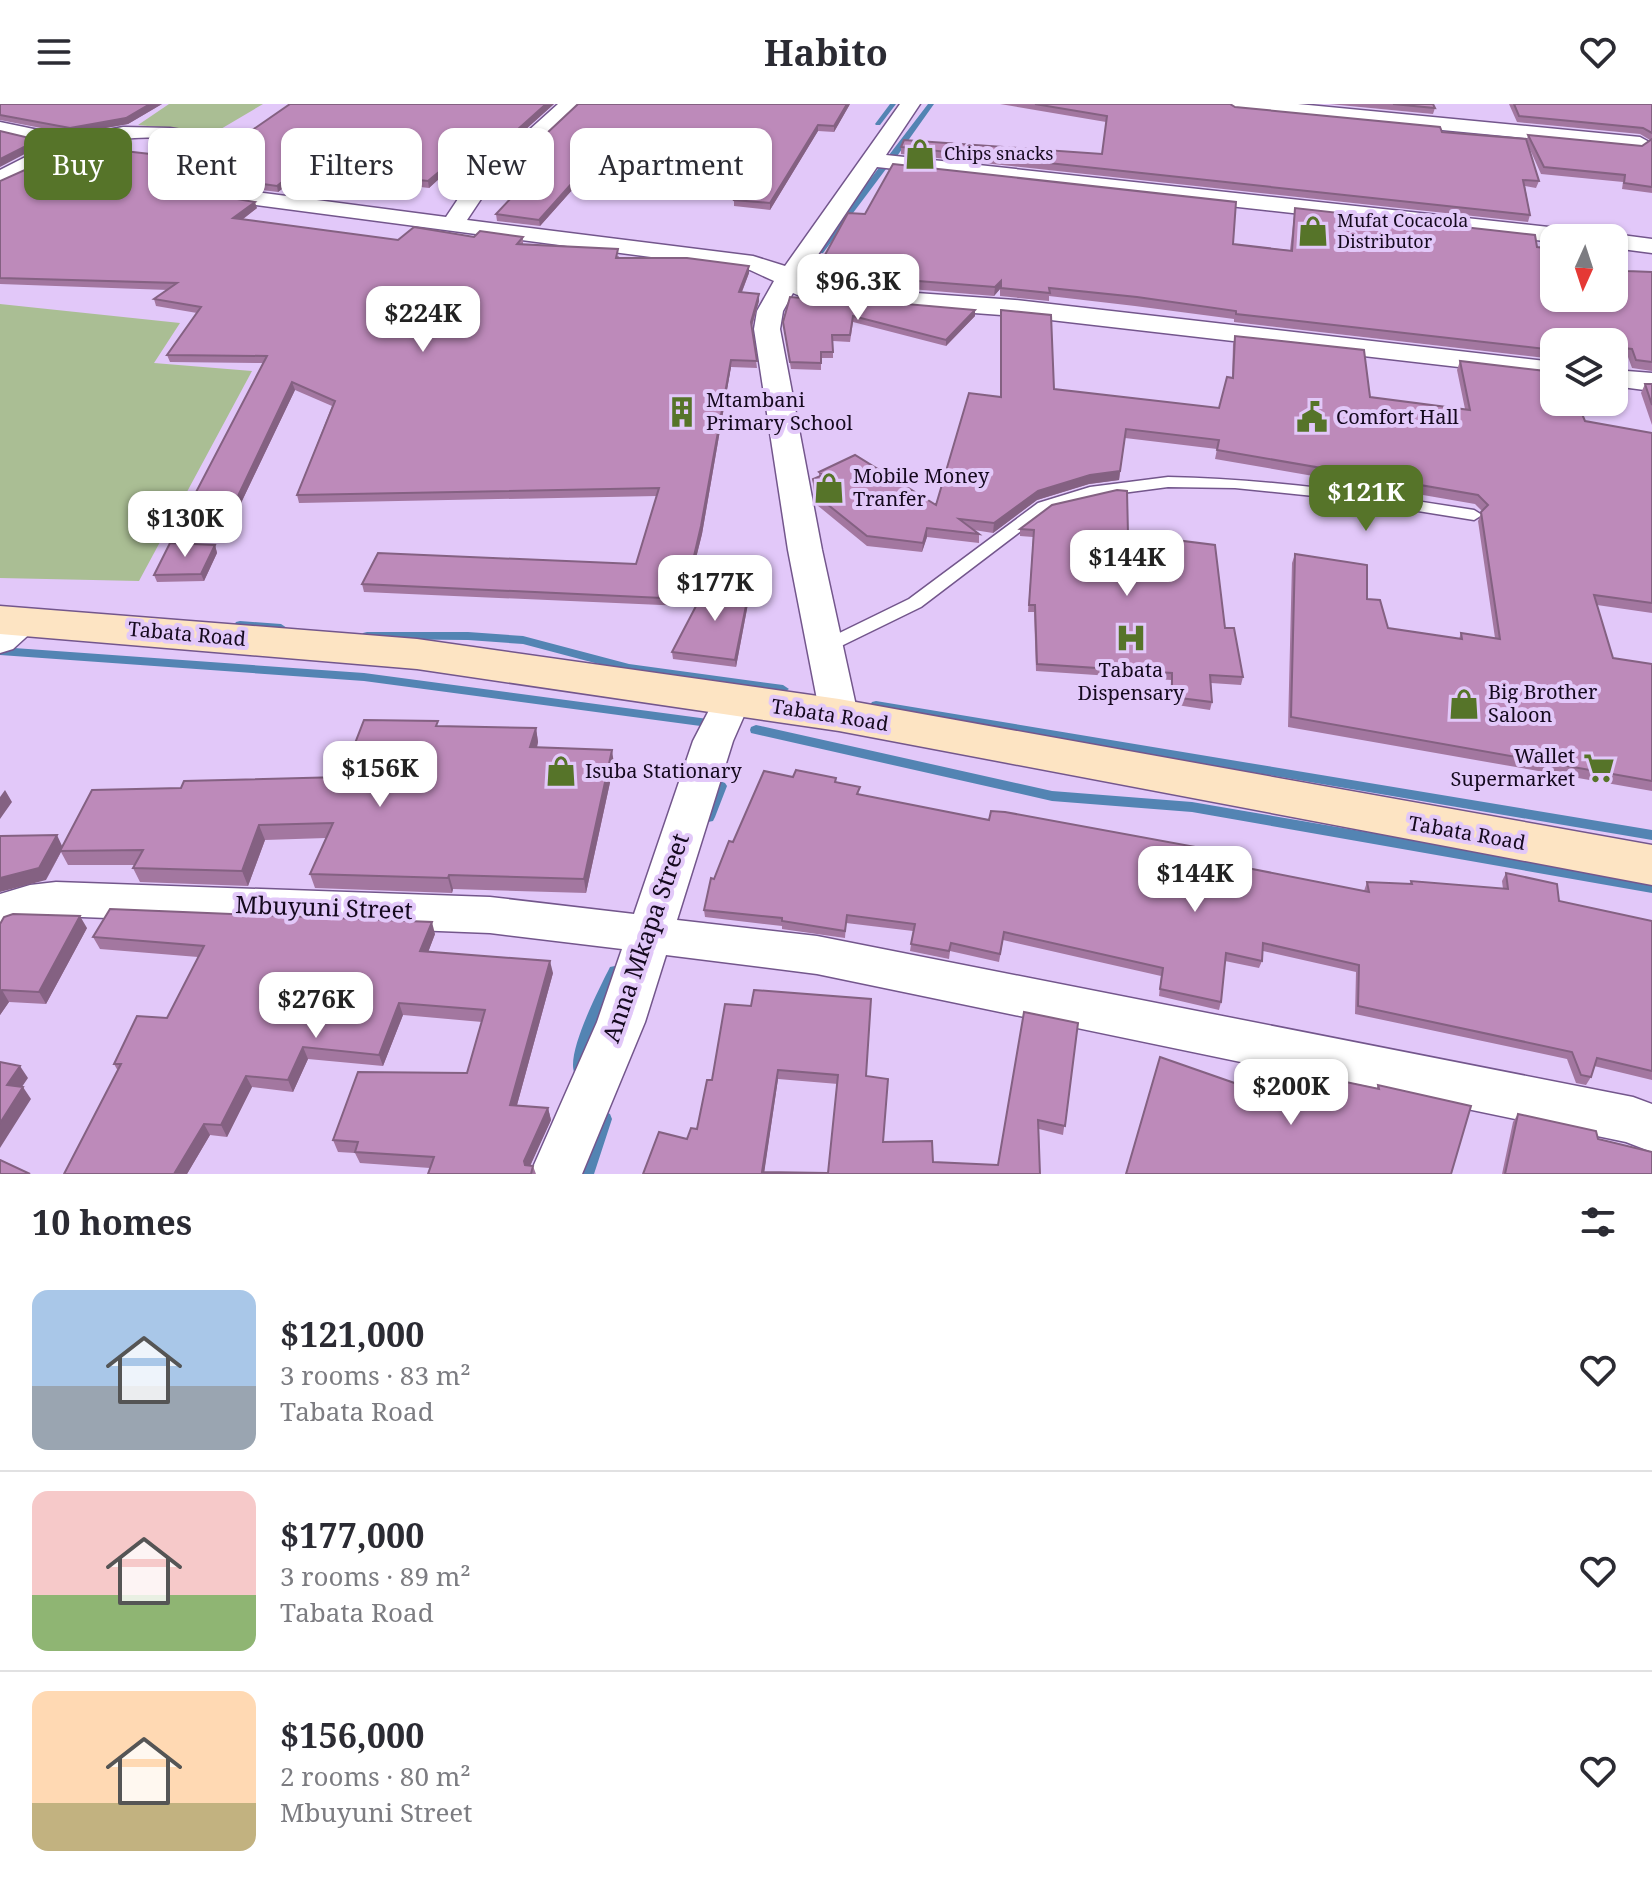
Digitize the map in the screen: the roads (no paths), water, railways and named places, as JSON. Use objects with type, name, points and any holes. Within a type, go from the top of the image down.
[{"type":"main road","name":"Tabata Road","points":[[9,627],[417,654],[839,715],[1652,865]]},
{"type":"street","points":[[452,225],[474,192],[570,104]]},
{"type":"street","points":[[839,715],[805,550],[767,329],[770,311],[788,280],[910,104]]},
{"type":"street","points":[[1234,104],[1640,143]]},
{"type":"street","points":[[0,126],[20,111]]},
{"type":"street","points":[[128,128],[154,112]]},
{"type":"street","points":[[0,126],[24,132]]},
{"type":"street","points":[[132,133],[187,136],[212,142],[223,149],[197,185],[202,191],[753,263],[811,293],[1015,308],[1540,368]]},
{"type":"street","points":[[873,160],[1540,233]]},
{"type":"street","points":[[0,180],[24,164]]},
{"type":"street","points":[[1628,243],[1652,246]]},
{"type":"street","points":[[1628,379],[1652,382]]},
{"type":"street","name":"Anna Mkapa Street","points":[[556,1174],[621,1022],[713,741],[732,700]]},
{"type":"street","name":"Mbuyuni Street","points":[[0,912],[30,902],[56,899],[490,915],[817,955],[1633,1120],[1652,1129]]},
{"type":"lane","points":[[827,646],[915,603],[1044,506],[1090,492],[1168,482],[1235,483],[1343,494],[1474,515]]},
{"type":"waterway","points":[[878,124],[893,104]]},
{"type":"waterway","points":[[892,157],[931,104]]},
{"type":"waterway","points":[[820,251],[884,167],[899,168]]},
{"type":"waterway","points":[[240,625],[281,628]]},
{"type":"waterway","points":[[367,636],[468,636],[523,640],[629,668],[783,689]]},
{"type":"waterway","points":[[0,651],[364,677],[708,723]]},
{"type":"waterway","points":[[876,705],[1652,835]]},
{"type":"waterway","points":[[756,730],[1052,796],[1192,807],[1652,887]]},
{"type":"waterway","points":[[708,817],[720,786]]},
{"type":"waterway","points":[[580,1067],[586,1038],[615,972]]},
{"type":"waterway","points":[[585,1174],[604,1119]]},
{"type":"place","name":"Chips snacks","points":[[920,154]]},
{"type":"place","name":"Mufat Cocacola Distributor","points":[[1313,231]]},
{"type":"place","name":"Mtambani Primary School","points":[[682,412]]},
{"type":"place","name":"Comfort Hall","points":[[1312,417]]},
{"type":"place","name":"Mobile Money Tranfer","points":[[829,488]]},
{"type":"place","name":"Tabata Dispensary","points":[[1131,638]]},
{"type":"place","name":"Big Brother Saloon","points":[[1464,704]]},
{"type":"place","name":"Wallet Supermarket","points":[[1599,768]]},
{"type":"place","name":"Isuba Stationary","points":[[561,771]]}]
